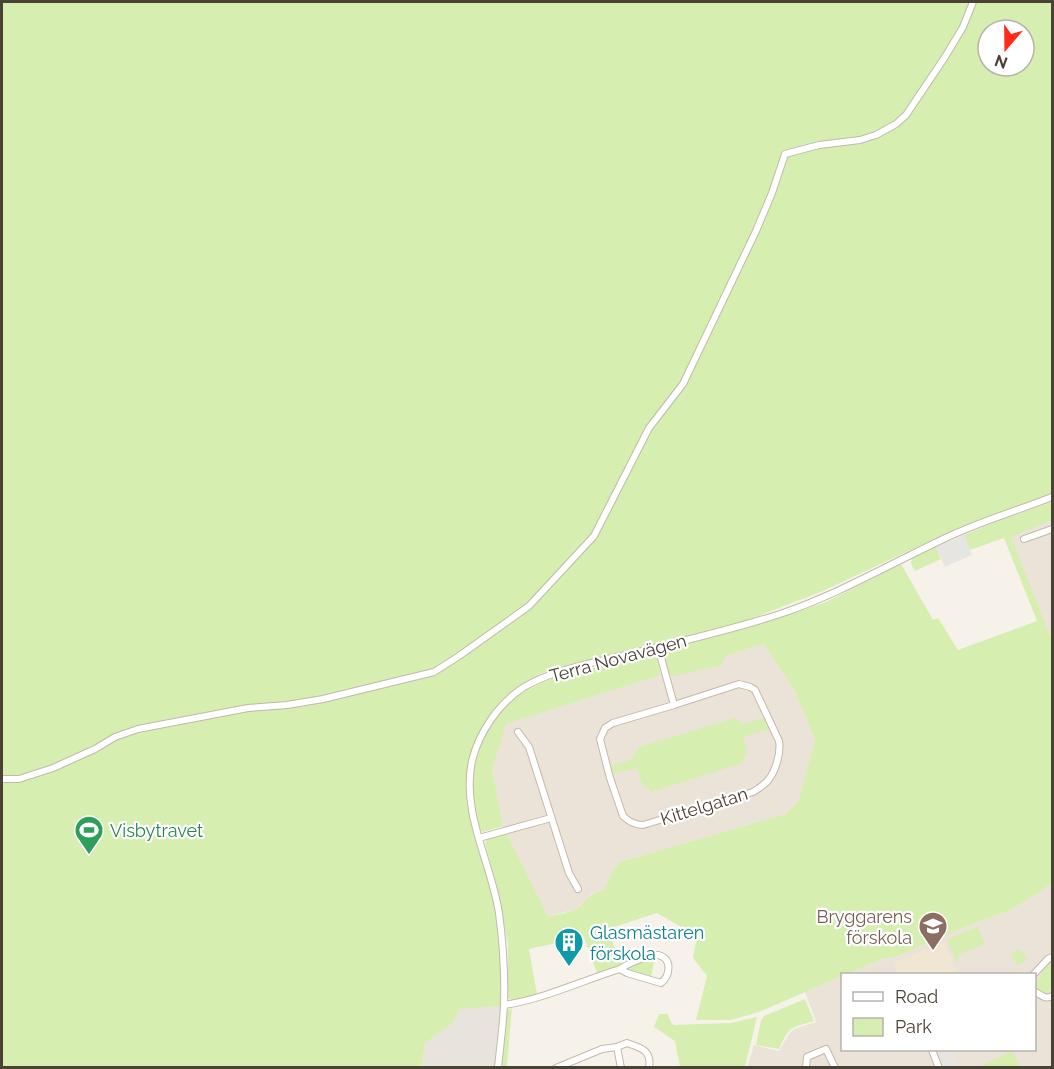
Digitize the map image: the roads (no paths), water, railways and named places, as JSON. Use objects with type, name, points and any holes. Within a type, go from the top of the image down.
[{"type":"street","points":[[2,778],[20,779],[53,768],[115,737],[138,729],[248,708],[323,699],[434,672],[529,606],[594,536],[649,428],[683,384],[756,231],[785,154],[819,145],[860,140],[876,135],[896,124],[906,115],[945,57],[963,27],[973,2]]},
{"type":"street","name":"Terra Novavägen","points":[[498,1068],[504,1005],[503,945],[498,910],[473,814],[470,775],[481,737],[490,721],[510,697],[544,677],[572,668],[738,628],[791,610],[824,597],[954,534],[1053,497]]},
{"type":"street","points":[[1024,539],[1053,529]]},
{"type":"street","points":[[658,647],[674,705]]},
{"type":"street","name":"Kittelgatan","points":[[739,684],[750,687],[758,694],[779,741],[780,750],[773,772],[763,785],[753,792],[639,825],[626,820],[620,810],[600,739],[605,728],[613,723],[674,705],[739,684]]},
{"type":"street","points":[[518,732],[529,747],[569,873],[578,889]]},
{"type":"street","points":[[479,838],[551,818]]},
{"type":"street","points":[[504,1005],[567,988],[651,956],[658,955],[663,958],[669,968],[667,977],[661,983],[620,969]]},
{"type":"street","points":[[1036,974],[1048,959],[1053,957]]},
{"type":"street","points":[[1036,992],[1044,997],[1053,996]]},
{"type":"street","points":[[556,1068],[602,1049],[627,1043],[643,1049],[650,1058],[648,1068]]},
{"type":"street","points":[[617,1047],[621,1068]]},
{"type":"street","points":[[806,1068],[807,1057],[826,1049],[835,1068]]},
{"type":"street","points":[[932,1051],[939,1068]]},
{"type":"place","name":"Visbytravet","points":[[89,856]]},
{"type":"place","name":"Bryggarens förskola","points":[[933,952]]},
{"type":"place","name":"Glasmästaren förskola","points":[[569,968]]}]
